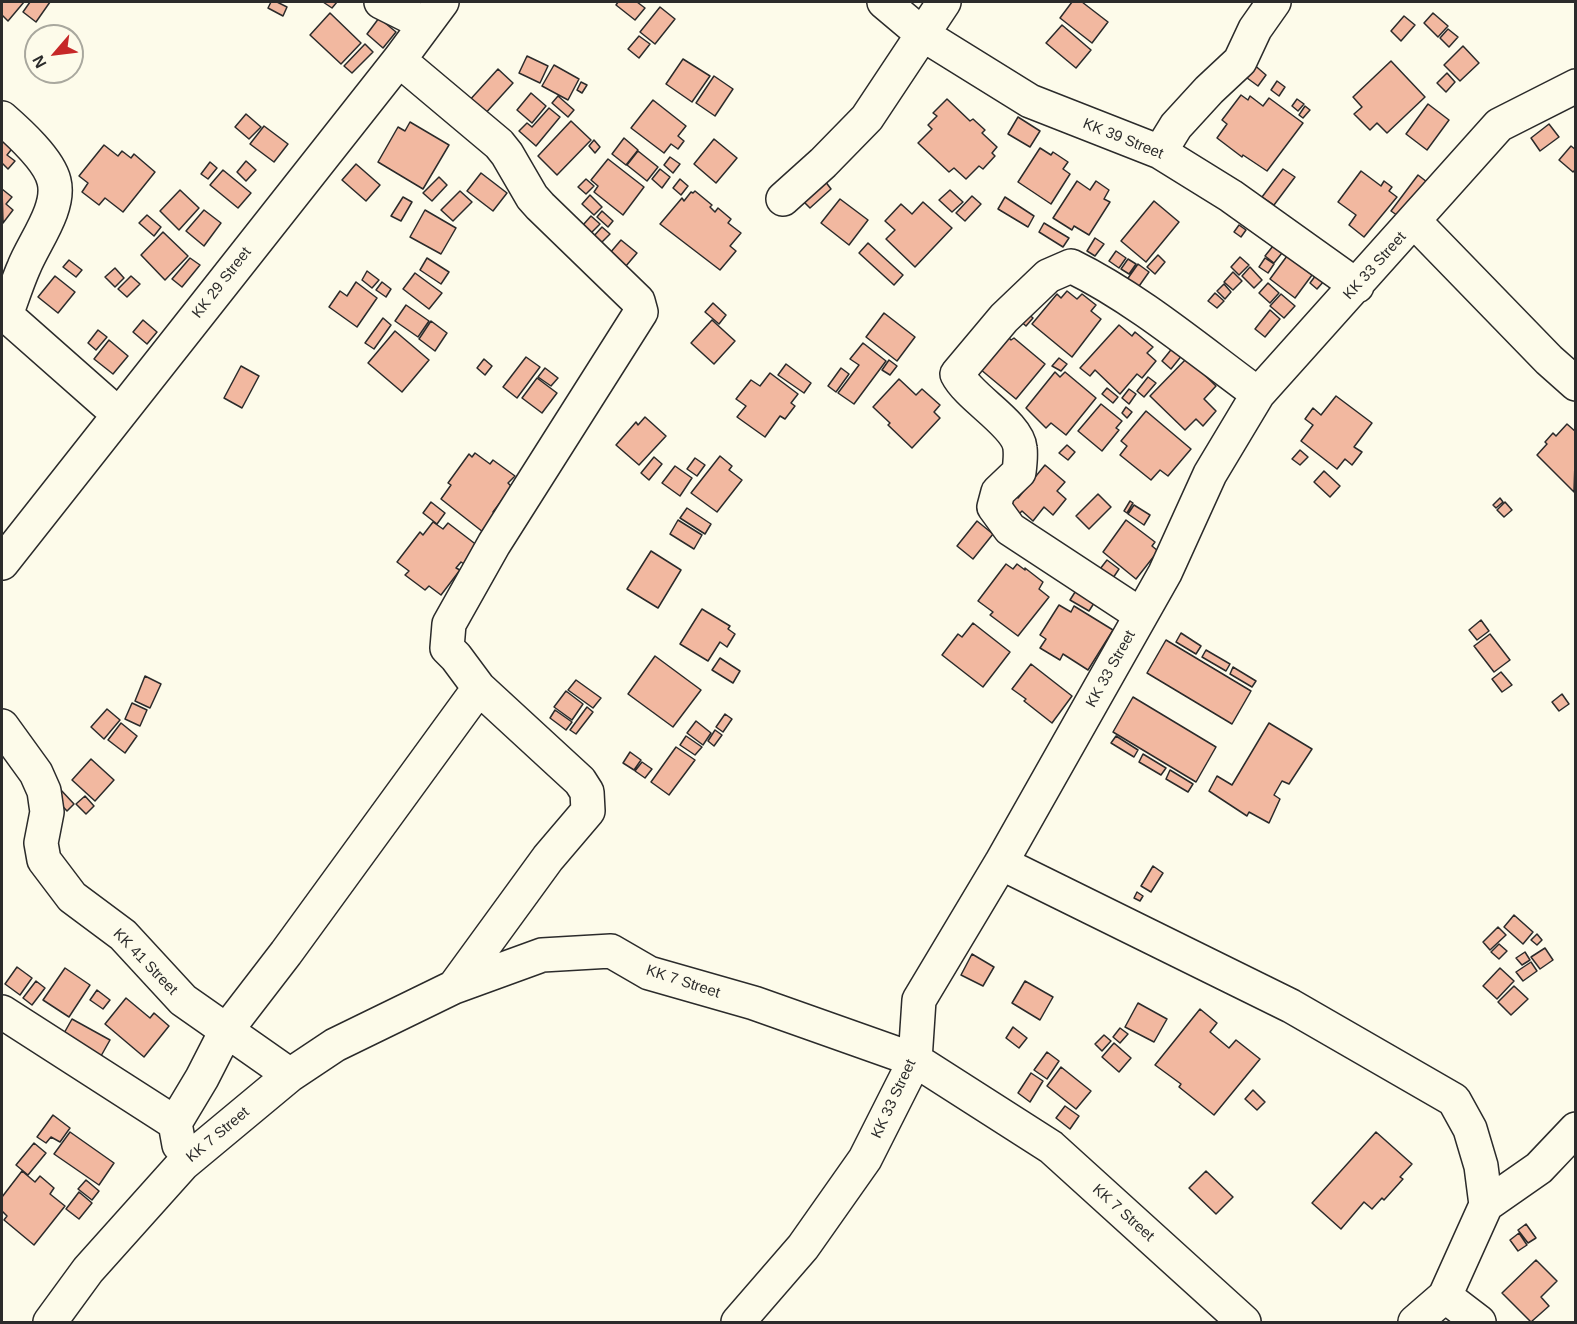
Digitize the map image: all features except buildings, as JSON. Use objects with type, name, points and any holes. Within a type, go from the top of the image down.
[{"type":"street","points":[[381,2],[434,13]]},
{"type":"street","name":"KK 39 Street","points":[[884,2],[922,34],[1030,101],[1160,152],[1231,196],[1357,286]]},
{"type":"street","points":[[783,199],[823,163],[867,118],[944,2]]},
{"type":"street","points":[[1160,152],[1176,126],[1240,61],[1255,29],[1274,2]]},
{"type":"street","name":"KK 29 Street","points":[[2,563],[434,13]]},
{"type":"street","points":[[399,60],[499,144],[536,201],[638,302],[641,312],[494,544],[449,624],[447,648],[479,688],[580,781],[587,792],[588,811],[548,858],[454,987]]},
{"type":"street","name":"KK 33 Street","points":[[738,1323],[803,1247],[865,1159],[915,1060],[920,1000],[1142,615],[1165,573],[1210,474],[1258,394],[1357,286],[1498,125],[1575,86]]},
{"type":"street","points":[[2,117],[46,164],[54,179],[56,194],[4,314],[118,414]]},
{"type":"street","points":[[1414,221],[1575,384]]},
{"type":"street","points":[[1142,615],[1010,529],[994,507],[998,492],[1019,472],[1021,446],[1008,427],[962,384],[957,374],[1004,318],[1047,276],[1071,266],[1150,315],[1258,394]]},
{"type":"street","points":[[183,1164],[175,1124],[226,1031],[286,953],[479,688]]},
{"type":"street","name":"KK 41 Street","points":[[2,726],[36,773],[44,791],[47,812],[41,843],[44,860],[72,897],[123,935],[183,1000],[290,1075]]},
{"type":"street","points":[[1001,863],[1291,1006],[1454,1100],[1472,1138],[1480,1166],[1486,1205]]},
{"type":"street","name":"KK 7 Street","points":[[50,1323],[88,1270],[183,1164],[290,1075],[335,1045],[454,987],[542,955],[611,951],[649,973],[754,1004],[915,1060],[1051,1147],[1244,1323]]},
{"type":"street","points":[[2,1012],[175,1124]]},
{"type":"street","points":[[1415,1323],[1445,1296],[1486,1205],[1539,1168],[1575,1129]]},
{"type":"street","points":[[1445,1296],[1479,1323]]}]
